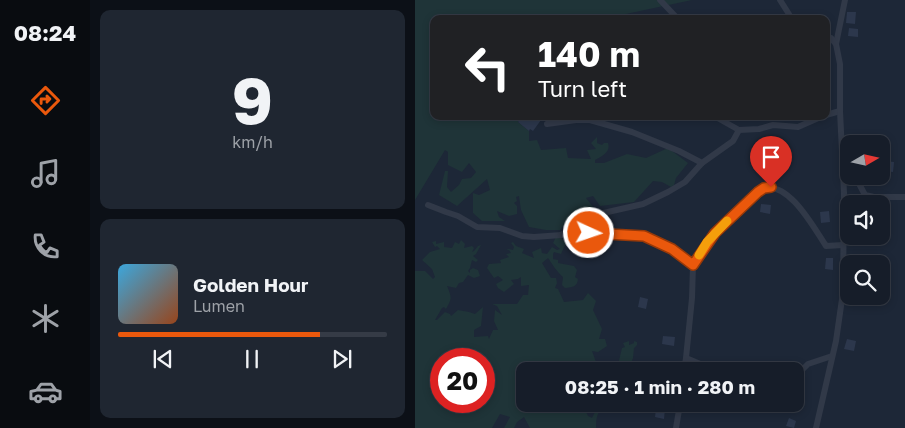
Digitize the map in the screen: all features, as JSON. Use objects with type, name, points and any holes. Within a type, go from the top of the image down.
[{"type":"street","points":[[660,0],[674,15]]},
{"type":"street","points":[[780,0],[789,15]]},
{"type":"street","points":[[842,135],[840,111],[840,64],[836,44],[845,0]]},
{"type":"street","points":[[830,38],[836,44]]},
{"type":"street","points":[[830,114],[840,111]]},
{"type":"street","points":[[547,124],[590,120],[632,132],[703,163]]},
{"type":"street","points":[[721,120],[739,130],[759,129],[773,125],[798,126],[814,120]]},
{"type":"street","points":[[561,235],[599,214],[643,204],[685,182],[703,163],[733,141],[739,130]]},
{"type":"street","points":[[860,185],[865,195],[905,198]]},
{"type":"street","points":[[685,362],[692,298],[693,265],[715,233],[758,192],[768,187],[776,188],[786,194],[802,210],[827,246],[843,245],[841,308],[816,428]]},
{"type":"street","points":[[428,205],[458,216],[477,227],[500,228],[522,236],[589,233],[644,236],[672,249],[693,265]]},
{"type":"street","points":[[804,368],[808,364],[832,356]]},
{"type":"street","points":[[686,358],[696,362]]},
{"type":"street","points":[[676,428],[679,412]]},
{"type":"green space","points":[[415,0],[692,0],[621,15],[430,15],[430,120],[519,120],[518,122],[529,131],[529,141],[537,140],[541,150],[566,148],[568,158],[591,159],[587,150],[596,149],[591,143],[597,137],[597,143],[602,145],[608,143],[609,146],[603,155],[595,160],[595,163],[604,163],[627,154],[646,158],[668,148],[688,163],[676,178],[674,185],[671,187],[662,182],[653,181],[634,202],[600,206],[593,196],[586,198],[594,208],[584,217],[574,213],[560,230],[529,227],[521,210],[519,196],[516,197],[517,201],[514,203],[517,206],[517,214],[509,216],[497,211],[499,217],[505,221],[482,221],[473,213],[473,193],[479,195],[490,190],[487,179],[457,206],[439,195],[445,171],[448,171],[447,187],[451,192],[459,185],[462,179],[471,178],[476,172],[469,163],[462,172],[448,165],[448,152],[445,150],[415,200]]},
{"type":"green space","points":[[556,237],[561,238],[566,243],[561,254],[554,252],[553,259],[558,260],[558,263],[574,266],[577,270],[575,277],[578,279],[577,284],[565,288],[562,285],[563,277],[548,258],[542,263],[551,278],[556,278],[555,288],[558,289],[564,302],[583,300],[588,293],[596,301],[593,310],[602,329],[599,339],[605,339],[607,346],[598,352],[592,351],[596,362],[516,362],[516,412],[586,412],[592,418],[595,412],[599,412],[596,428],[530,428],[524,417],[517,422],[514,428],[504,428],[510,417],[500,414],[492,428],[415,428],[415,271],[425,271],[433,279],[435,277],[432,269],[422,260],[430,252],[440,249],[437,246],[435,247],[432,242],[436,241],[436,244],[444,242],[444,247],[452,248],[455,242],[459,244],[461,240],[465,244],[464,248],[472,246],[474,248],[472,252],[481,245],[473,256],[478,260],[476,262],[472,260],[468,271],[470,273],[470,270],[473,268],[478,270],[480,276],[474,278],[468,275],[456,288],[447,286],[450,300],[446,309],[442,308],[435,320],[445,312],[451,316],[458,310],[475,314],[483,307],[481,326],[474,330],[474,337],[488,336],[489,339],[493,330],[498,330],[494,321],[495,310],[502,315],[497,306],[492,304],[517,304],[523,295],[528,295],[529,285],[521,286],[521,277],[511,280],[514,284],[504,292],[496,284],[503,280],[498,276],[494,278],[487,268],[489,264],[501,263],[500,260],[509,257],[506,254],[511,253],[509,250],[506,250],[509,249],[513,250],[514,247],[511,243],[513,242],[516,246],[524,249],[522,253],[534,258],[532,252],[541,248],[542,253],[547,254],[552,247],[557,250],[560,249],[553,243]]},
{"type":"green space","points":[[629,341],[629,345],[634,343],[634,341],[637,342],[632,362],[619,362],[622,348],[625,347],[623,343]]},
{"type":"building","points":[[847,12],[856,12],[855,24],[846,23]]},
{"type":"building","points":[[849,28],[858,29],[858,37],[848,36]]},
{"type":"building","points":[[519,120],[541,120],[533,131],[530,129],[529,131],[518,122]]},
{"type":"building","points":[[890,162],[894,162],[893,172],[890,172]]},
{"type":"building","points":[[761,204],[771,205],[770,214],[760,212]]},
{"type":"building","points":[[829,211],[830,222],[821,223],[820,212]]},
{"type":"building","points":[[826,258],[833,258],[833,270],[825,269]]},
{"type":"building","points":[[640,297],[648,299],[646,309],[638,307]]},
{"type":"building","points":[[663,336],[675,337],[674,346],[662,344]]},
{"type":"building","points":[[847,339],[856,341],[854,351],[844,349]]},
{"type":"building","points":[[656,412],[665,412],[664,419],[655,417]]},
{"type":"building","points":[[789,418],[796,421],[794,428],[786,426]]},
{"type":"slow traffic","points":[[699,255],[707,242],[727,221]]},
{"type":"route","points":[[589,233],[644,236],[672,249],[693,265],[715,233],[758,192],[764,188],[771,187]]}]
